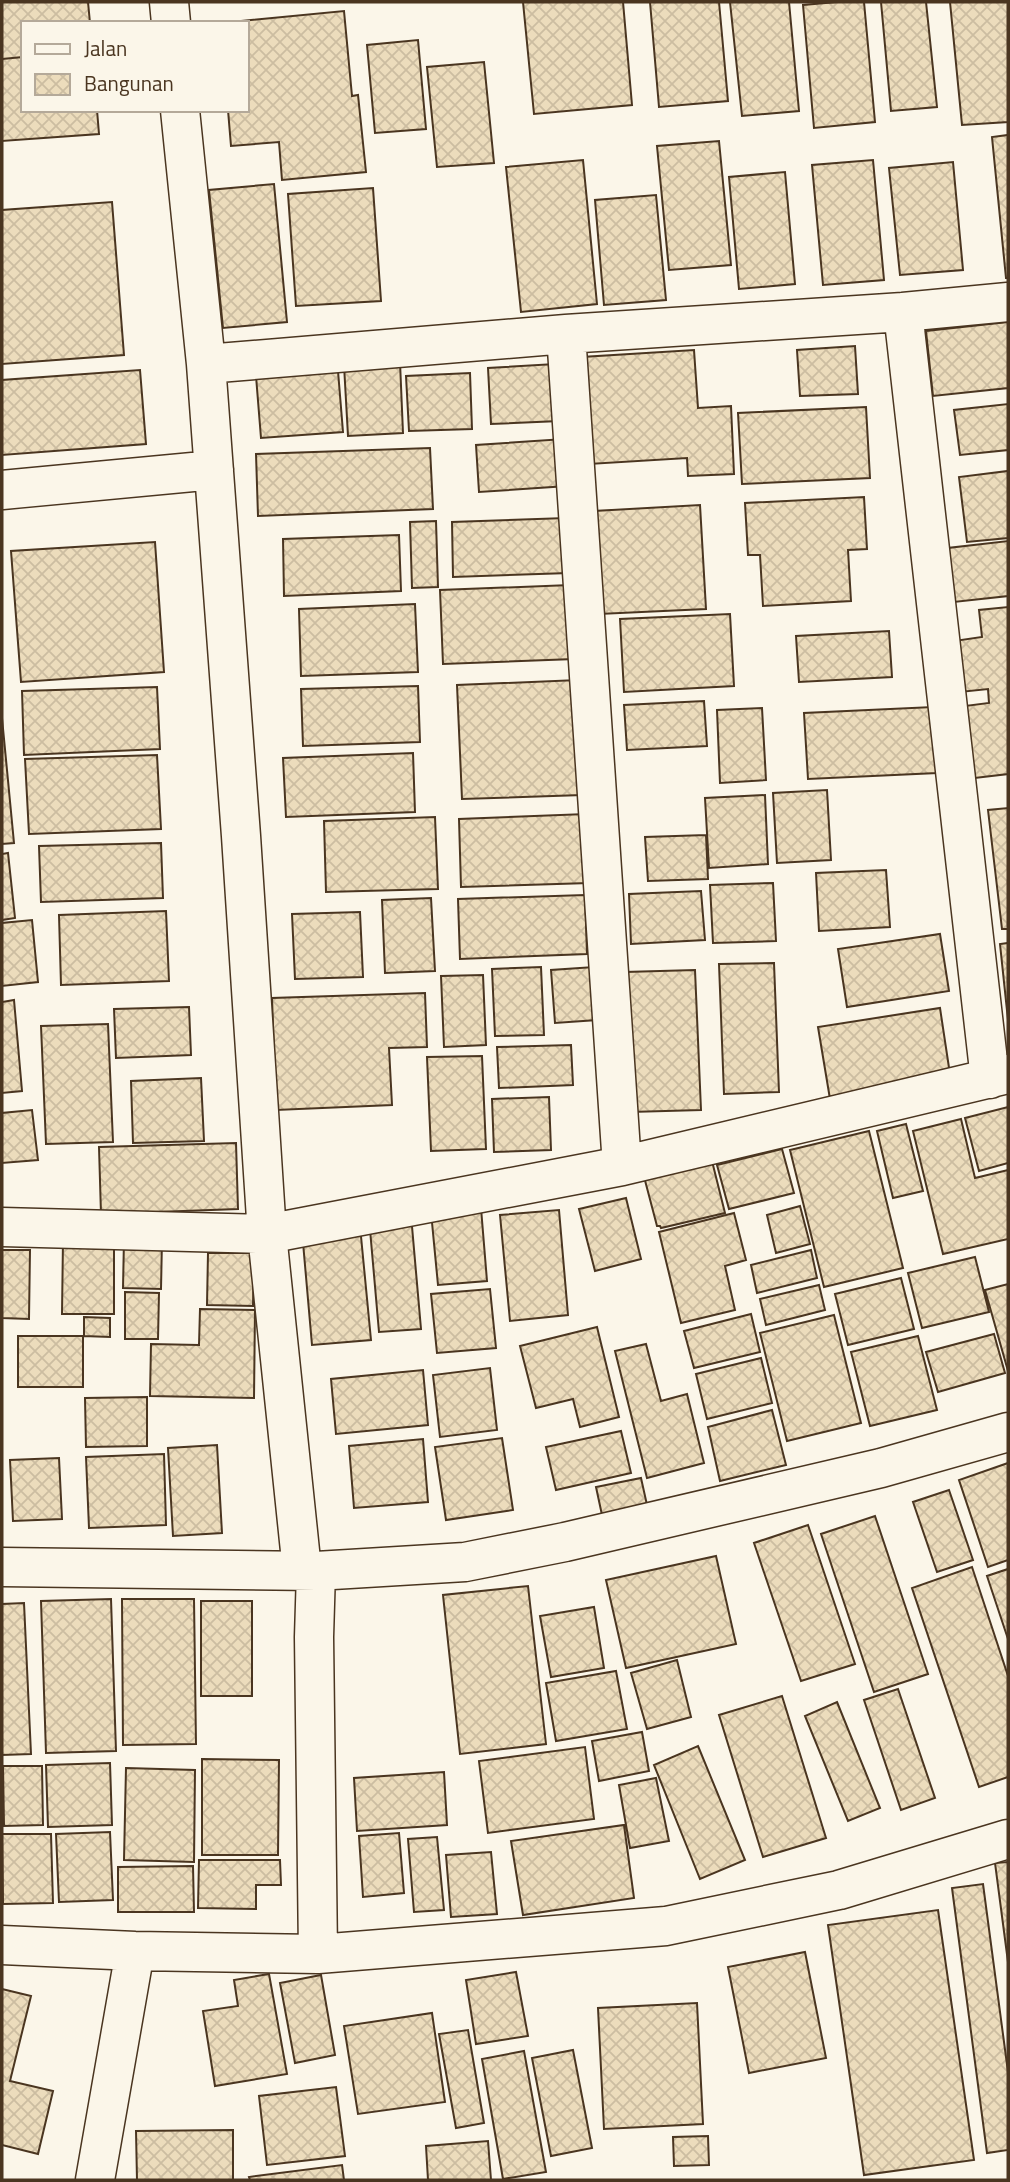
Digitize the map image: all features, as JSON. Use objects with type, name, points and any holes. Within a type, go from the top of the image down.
[{"type":"street","points":[[169,2],[171,21]]},
{"type":"street","points":[[180,112],[206,364],[267,1234],[309,1570],[314,1637],[318,1954]]},
{"type":"street","points":[[206,364],[566,334],[904,312],[1008,302]]},
{"type":"street","points":[[2,1227],[267,1234],[622,1166],[999,1077],[904,312]]},
{"type":"street","points":[[566,334],[622,1166]]},
{"type":"street","points":[[2,490],[214,470]]},
{"type":"street","points":[[2,1567],[309,1570],[412,1566],[478,1559],[565,1542],[868,1471],[1008,1432]]},
{"type":"street","points":[[2,1945],[135,1951],[318,1954],[666,1926],[838,1890],[1008,1839]]},
{"type":"street","points":[[95,2180],[135,1951]]},
{"type":"building","points":[[2,2],[88,2],[90,21],[21,21],[21,57],[2,59]]},
{"type":"building","points":[[523,2],[623,2],[632,105],[534,114]]},
{"type":"building","points":[[650,2],[719,2],[728,101],[659,107]]},
{"type":"building","points":[[730,2],[789,2],[799,111],[742,116]]},
{"type":"building","points":[[864,2],[875,122],[814,128],[803,5]]},
{"type":"building","points":[[881,2],[926,2],[937,107],[891,111]]},
{"type":"building","points":[[950,2],[1008,2],[1008,122],[962,125]]},
{"type":"building","points":[[344,11],[352,96],[358,95],[366,172],[282,180],[279,142],[231,146],[228,112],[248,112],[248,21],[242,21]]},
{"type":"building","points":[[418,40],[426,129],[375,133],[367,45]]},
{"type":"building","points":[[21,57],[21,112],[97,112],[99,134],[2,141],[2,59]]},
{"type":"building","points":[[484,62],[494,163],[437,167],[427,67]]},
{"type":"building","points":[[1008,135],[1008,278],[1006,278],[992,137]]},
{"type":"building","points":[[719,141],[731,265],[669,270],[657,146]]},
{"type":"building","points":[[583,160],[597,304],[521,312],[506,167]]},
{"type":"building","points":[[873,160],[884,280],[823,285],[812,165]]},
{"type":"building","points":[[953,162],[963,270],[900,275],[889,168]]},
{"type":"building","points":[[785,172],[795,284],[739,289],[729,177]]},
{"type":"building","points":[[274,184],[287,322],[223,328],[209,190]]},
{"type":"building","points":[[373,188],[381,301],[296,306],[288,194]]},
{"type":"building","points":[[656,195],[666,300],[604,305],[595,200]]},
{"type":"building","points":[[112,202],[124,355],[2,364],[2,210]]},
{"type":"building","points":[[1008,322],[1008,388],[933,396],[926,331]]},
{"type":"building","points":[[855,346],[858,394],[800,396],[797,350]]},
{"type":"building","points":[[694,350],[698,408],[731,406],[734,474],[688,476],[687,458],[589,464],[582,357]]},
{"type":"building","points":[[400,362],[403,433],[348,436],[344,365]]},
{"type":"building","points":[[555,364],[559,421],[491,424],[488,368]]},
{"type":"building","points":[[140,370],[146,444],[2,455],[2,380]]},
{"type":"building","points":[[338,371],[343,432],[261,438],[256,376]]},
{"type":"building","points":[[470,373],[472,429],[409,431],[406,376]]},
{"type":"building","points":[[1008,404],[1008,450],[960,455],[954,410]]},
{"type":"building","points":[[866,407],[870,478],[742,484],[738,413]]},
{"type":"building","points":[[564,439],[567,486],[479,492],[476,445]]},
{"type":"building","points":[[430,448],[433,509],[258,516],[256,454]]},
{"type":"building","points":[[1008,471],[1008,538],[967,542],[959,477]]},
{"type":"building","points":[[864,497],[867,549],[848,550],[851,601],[763,606],[760,555],[748,555],[745,503]]},
{"type":"building","points":[[700,505],[706,609],[599,614],[594,511]]},
{"type":"building","points":[[566,518],[569,573],[453,577],[452,522]]},
{"type":"building","points":[[436,521],[438,587],[412,588],[410,522]]},
{"type":"building","points":[[399,535],[401,591],[284,596],[283,539]]},
{"type":"building","points":[[1008,541],[1008,596],[954,602],[948,548]]},
{"type":"building","points":[[155,542],[164,672],[21,682],[11,551]]},
{"type":"building","points":[[570,585],[574,659],[443,664],[440,590]]},
{"type":"building","points":[[415,604],[418,672],[301,676],[299,609]]},
{"type":"building","points":[[1008,607],[1008,774],[958,780],[949,708],[989,703],[988,689],[960,692],[954,641],[982,637],[979,610]]},
{"type":"building","points":[[730,614],[734,686],[624,692],[620,619]]},
{"type":"building","points":[[889,631],[892,677],[799,682],[796,636]]},
{"type":"building","points":[[578,680],[582,795],[462,799],[457,685]]},
{"type":"building","points":[[418,686],[420,742],[303,746],[301,689]]},
{"type":"building","points":[[157,687],[160,749],[24,755],[22,691]]},
{"type":"building","points":[[704,701],[707,746],[627,750],[624,705]]},
{"type":"building","points":[[933,707],[937,773],[808,779],[804,713]]},
{"type":"building","points":[[762,708],[766,780],[720,783],[717,710]]},
{"type":"building","points":[[2,718],[14,843],[2,844]]},
{"type":"building","points":[[413,753],[415,812],[286,817],[283,758]]},
{"type":"building","points":[[157,755],[161,829],[29,834],[25,759]]},
{"type":"building","points":[[827,790],[831,860],[777,863],[773,793]]},
{"type":"building","points":[[765,795],[768,864],[709,868],[705,798]]},
{"type":"building","points":[[1008,808],[1008,929],[1002,929],[988,810]]},
{"type":"building","points":[[586,814],[589,883],[461,887],[459,819]]},
{"type":"building","points":[[435,817],[438,889],[326,892],[324,821]]},
{"type":"building","points":[[706,835],[708,879],[648,881],[645,837]]},
{"type":"building","points":[[161,843],[163,898],[41,902],[39,846]]},
{"type":"building","points":[[8,853],[15,918],[2,920],[2,854]]},
{"type":"building","points":[[886,870],[890,927],[819,931],[816,873]]},
{"type":"building","points":[[773,883],[776,941],[713,943],[710,885]]},
{"type":"building","points":[[701,891],[705,940],[631,944],[629,894]]},
{"type":"building","points":[[585,895],[587,954],[460,959],[458,899]]},
{"type":"building","points":[[431,898],[435,971],[385,973],[382,900]]},
{"type":"building","points":[[166,911],[169,981],[61,985],[59,915]]},
{"type":"building","points":[[360,912],[363,977],[295,979],[292,914]]},
{"type":"building","points":[[32,920],[38,982],[2,986],[2,923]]},
{"type":"building","points":[[940,934],[949,991],[847,1007],[838,949]]},
{"type":"building","points":[[1008,943],[1008,1020],[1000,944]]},
{"type":"building","points":[[774,963],[779,1092],[724,1094],[719,964]]},
{"type":"building","points":[[541,967],[544,1035],[495,1036],[492,969]]},
{"type":"building","points":[[594,967],[597,1020],[555,1023],[551,970]]},
{"type":"building","points":[[695,970],[701,1110],[630,1112],[625,972]]},
{"type":"building","points":[[483,975],[486,1045],[444,1047],[441,976]]},
{"type":"building","points":[[425,993],[427,1047],[389,1048],[392,1105],[276,1110],[272,998]]},
{"type":"building","points":[[14,1000],[22,1091],[2,1093],[2,1002]]},
{"type":"building","points":[[189,1007],[191,1055],[116,1058],[114,1009]]},
{"type":"building","points":[[940,1008],[951,1081],[830,1099],[818,1027]]},
{"type":"building","points":[[108,1024],[113,1142],[46,1144],[41,1026]]},
{"type":"building","points":[[571,1045],[573,1085],[499,1088],[497,1047]]},
{"type":"building","points":[[482,1056],[486,1149],[431,1151],[427,1057]]},
{"type":"building","points":[[201,1078],[204,1141],[133,1143],[131,1081]]},
{"type":"building","points":[[549,1097],[551,1150],[494,1152],[492,1099]]},
{"type":"building","points":[[1008,1107],[1008,1163],[979,1171],[965,1118]]},
{"type":"building","points":[[32,1110],[38,1160],[2,1163],[2,1113]]},
{"type":"building","points":[[961,1119],[975,1178],[1008,1170],[1008,1239],[943,1254],[913,1131]]},
{"type":"building","points":[[906,1124],[923,1191],[893,1198],[877,1131]]},
{"type":"building","points":[[869,1131],[903,1268],[824,1287],[790,1150]]},
{"type":"building","points":[[236,1143],[238,1209],[101,1214],[99,1147]]},
{"type":"building","points":[[782,1149],[794,1193],[729,1209],[717,1165]]},
{"type":"building","points":[[710,1153],[725,1213],[661,1228],[657,1226],[642,1169]]},
{"type":"building","points":[[626,1198],[641,1259],[595,1271],[579,1209]]},
{"type":"building","points":[[800,1206],[810,1244],[776,1253],[767,1215]]},
{"type":"building","points":[[481,1208],[487,1281],[438,1285],[431,1212]]},
{"type":"building","points":[[559,1210],[568,1315],[510,1321],[500,1215]]},
{"type":"building","points":[[734,1213],[746,1260],[725,1266],[735,1310],[681,1323],[659,1232]]},
{"type":"building","points":[[411,1215],[421,1329],[379,1332],[369,1218]]},
{"type":"building","points":[[360,1226],[371,1340],[312,1345],[302,1231]]},
{"type":"building","points":[[124,1239],[162,1240],[161,1289],[123,1288]]},
{"type":"building","points":[[63,1240],[114,1241],[114,1314],[62,1314]]},
{"type":"building","points":[[2,1250],[30,1250],[29,1319],[2,1318]]},
{"type":"building","points":[[811,1250],[817,1278],[757,1293],[751,1265]]},
{"type":"building","points":[[208,1253],[254,1253],[253,1306],[207,1305]]},
{"type":"building","points":[[975,1257],[989,1312],[922,1328],[908,1273]]},
{"type":"building","points":[[901,1278],[914,1329],[848,1345],[835,1294]]},
{"type":"building","points":[[1008,1284],[1008,1371],[985,1290]]},
{"type":"building","points":[[819,1285],[825,1310],[766,1325],[760,1299]]},
{"type":"building","points":[[490,1289],[496,1348],[437,1353],[431,1294]]},
{"type":"building","points":[[125,1292],[159,1293],[158,1339],[125,1339]]},
{"type":"building","points":[[200,1309],[255,1310],[254,1398],[150,1396],[151,1344],[199,1345]]},
{"type":"building","points":[[751,1314],[760,1352],[694,1368],[684,1331]]},
{"type":"building","points":[[834,1315],[861,1423],[787,1441],[760,1333]]},
{"type":"building","points":[[84,1317],[110,1318],[110,1337],[84,1336]]},
{"type":"building","points":[[597,1327],[619,1417],[580,1427],[573,1399],[536,1408],[520,1346]]},
{"type":"building","points":[[994,1334],[1005,1373],[938,1392],[926,1352]]},
{"type":"building","points":[[18,1336],[83,1336],[83,1387],[18,1387]]},
{"type":"building","points":[[918,1336],[937,1410],[870,1426],[851,1352]]},
{"type":"building","points":[[646,1344],[661,1401],[687,1394],[704,1463],[647,1478],[615,1351]]},
{"type":"building","points":[[761,1358],[772,1403],[707,1419],[696,1374]]},
{"type":"building","points":[[490,1368],[497,1430],[440,1437],[433,1375]]},
{"type":"building","points":[[423,1370],[428,1425],[336,1434],[331,1379]]},
{"type":"building","points":[[147,1397],[147,1446],[86,1447],[85,1398]]},
{"type":"building","points":[[772,1410],[786,1465],[720,1481],[708,1427]]},
{"type":"building","points":[[621,1431],[631,1473],[556,1490],[546,1447]]},
{"type":"building","points":[[502,1438],[513,1510],[446,1520],[435,1447]]},
{"type":"building","points":[[423,1439],[428,1502],[354,1508],[349,1446]]},
{"type":"building","points":[[217,1445],[222,1533],[173,1536],[168,1448]]},
{"type":"building","points":[[164,1454],[166,1525],[89,1528],[86,1457]]},
{"type":"building","points":[[59,1458],[62,1519],[13,1521],[10,1460]]},
{"type":"building","points":[[1008,1463],[1008,1560],[988,1567],[959,1480]]},
{"type":"building","points":[[641,1478],[647,1505],[602,1515],[596,1487]]},
{"type":"building","points":[[949,1490],[973,1560],[937,1572],[913,1502]]},
{"type":"building","points":[[875,1516],[928,1674],[874,1692],[821,1534]]},
{"type":"building","points":[[808,1525],[855,1664],[801,1681],[754,1543]]},
{"type":"building","points":[[716,1556],[736,1644],[626,1668],[606,1580]]},
{"type":"building","points":[[972,1567],[1008,1676],[1008,1777],[979,1787],[912,1588]]},
{"type":"building","points":[[1008,1569],[1008,1639],[987,1576]]},
{"type":"building","points":[[528,1586],[546,1744],[460,1754],[443,1595]]},
{"type":"building","points":[[111,1599],[116,1751],[46,1753],[41,1601]]},
{"type":"building","points":[[122,1599],[194,1599],[196,1744],[123,1745]]},
{"type":"building","points":[[201,1601],[252,1601],[252,1696],[201,1696]]},
{"type":"building","points":[[24,1603],[31,1754],[2,1755],[2,1604]]},
{"type":"building","points":[[594,1607],[604,1668],[551,1677],[540,1616]]},
{"type":"building","points":[[677,1660],[691,1717],[647,1729],[631,1673]]},
{"type":"building","points":[[616,1671],[627,1729],[556,1741],[546,1683]]},
{"type":"building","points":[[898,1689],[935,1798],[901,1810],[864,1700]]},
{"type":"building","points":[[782,1696],[826,1838],[763,1857],[719,1715]]},
{"type":"building","points":[[837,1702],[880,1808],[848,1821],[805,1716]]},
{"type":"building","points":[[642,1732],[649,1771],[599,1781],[592,1741]]},
{"type":"building","points":[[698,1746],[745,1860],[700,1879],[654,1765]]},
{"type":"building","points":[[585,1747],[594,1819],[488,1833],[479,1761]]},
{"type":"building","points":[[202,1759],[279,1760],[278,1855],[202,1855]]},
{"type":"building","points":[[110,1763],[112,1825],[48,1827],[46,1765]]},
{"type":"building","points":[[3,1766],[42,1766],[43,1825],[4,1826]]},
{"type":"building","points":[[126,1768],[195,1770],[194,1862],[124,1860]]},
{"type":"building","points":[[444,1772],[447,1825],[357,1831],[354,1778]]},
{"type":"building","points":[[656,1778],[669,1841],[630,1848],[619,1785]]},
{"type":"building","points":[[624,1825],[634,1898],[523,1915],[511,1841]]},
{"type":"building","points":[[110,1832],[113,1900],[59,1902],[56,1834]]},
{"type":"building","points":[[399,1833],[404,1893],[363,1897],[359,1836]]},
{"type":"building","points":[[2,1834],[51,1834],[53,1903],[3,1904]]},
{"type":"building","points":[[437,1837],[444,1910],[414,1912],[408,1839]]},
{"type":"building","points":[[491,1852],[497,1914],[451,1917],[446,1855]]},
{"type":"building","points":[[199,1860],[280,1860],[281,1885],[256,1885],[256,1909],[198,1908]]},
{"type":"building","points":[[1008,1862],[1008,1962],[995,1863]]},
{"type":"building","points":[[193,1866],[194,1912],[118,1912],[118,1867]]},
{"type":"building","points":[[983,1884],[1008,2072],[1008,2150],[987,2153],[952,1888]]},
{"type":"building","points":[[938,1910],[974,2160],[864,2175],[828,1925]]},
{"type":"building","points":[[805,1952],[826,2058],[749,2073],[728,1967]]},
{"type":"building","points":[[516,1972],[528,2036],[476,2044],[466,1980]]},
{"type":"building","points":[[269,1974],[287,2074],[215,2086],[203,2011],[238,2006],[234,1980]]},
{"type":"building","points":[[321,1975],[335,2055],[295,2063],[280,1983]]},
{"type":"building","points":[[2,1989],[31,1996],[10,2081],[53,2091],[38,2154],[2,2145]]},
{"type":"building","points":[[697,2003],[703,2124],[604,2129],[598,2008]]},
{"type":"building","points":[[432,2013],[445,2102],[358,2114],[344,2026]]},
{"type":"building","points":[[468,2030],[484,2123],[456,2128],[439,2034]]},
{"type":"building","points":[[573,2050],[592,2148],[551,2156],[532,2058]]},
{"type":"building","points":[[524,2051],[546,2172],[503,2179],[482,2059]]},
{"type":"building","points":[[336,2087],[345,2156],[267,2165],[259,2096]]},
{"type":"building","points":[[233,2130],[233,2180],[137,2180],[136,2131]]},
{"type":"building","points":[[708,2136],[709,2165],[674,2166],[673,2137]]},
{"type":"building","points":[[488,2141],[491,2180],[428,2180],[426,2146]]},
{"type":"building","points":[[342,2165],[344,2180],[250,2180],[249,2177]]}]
